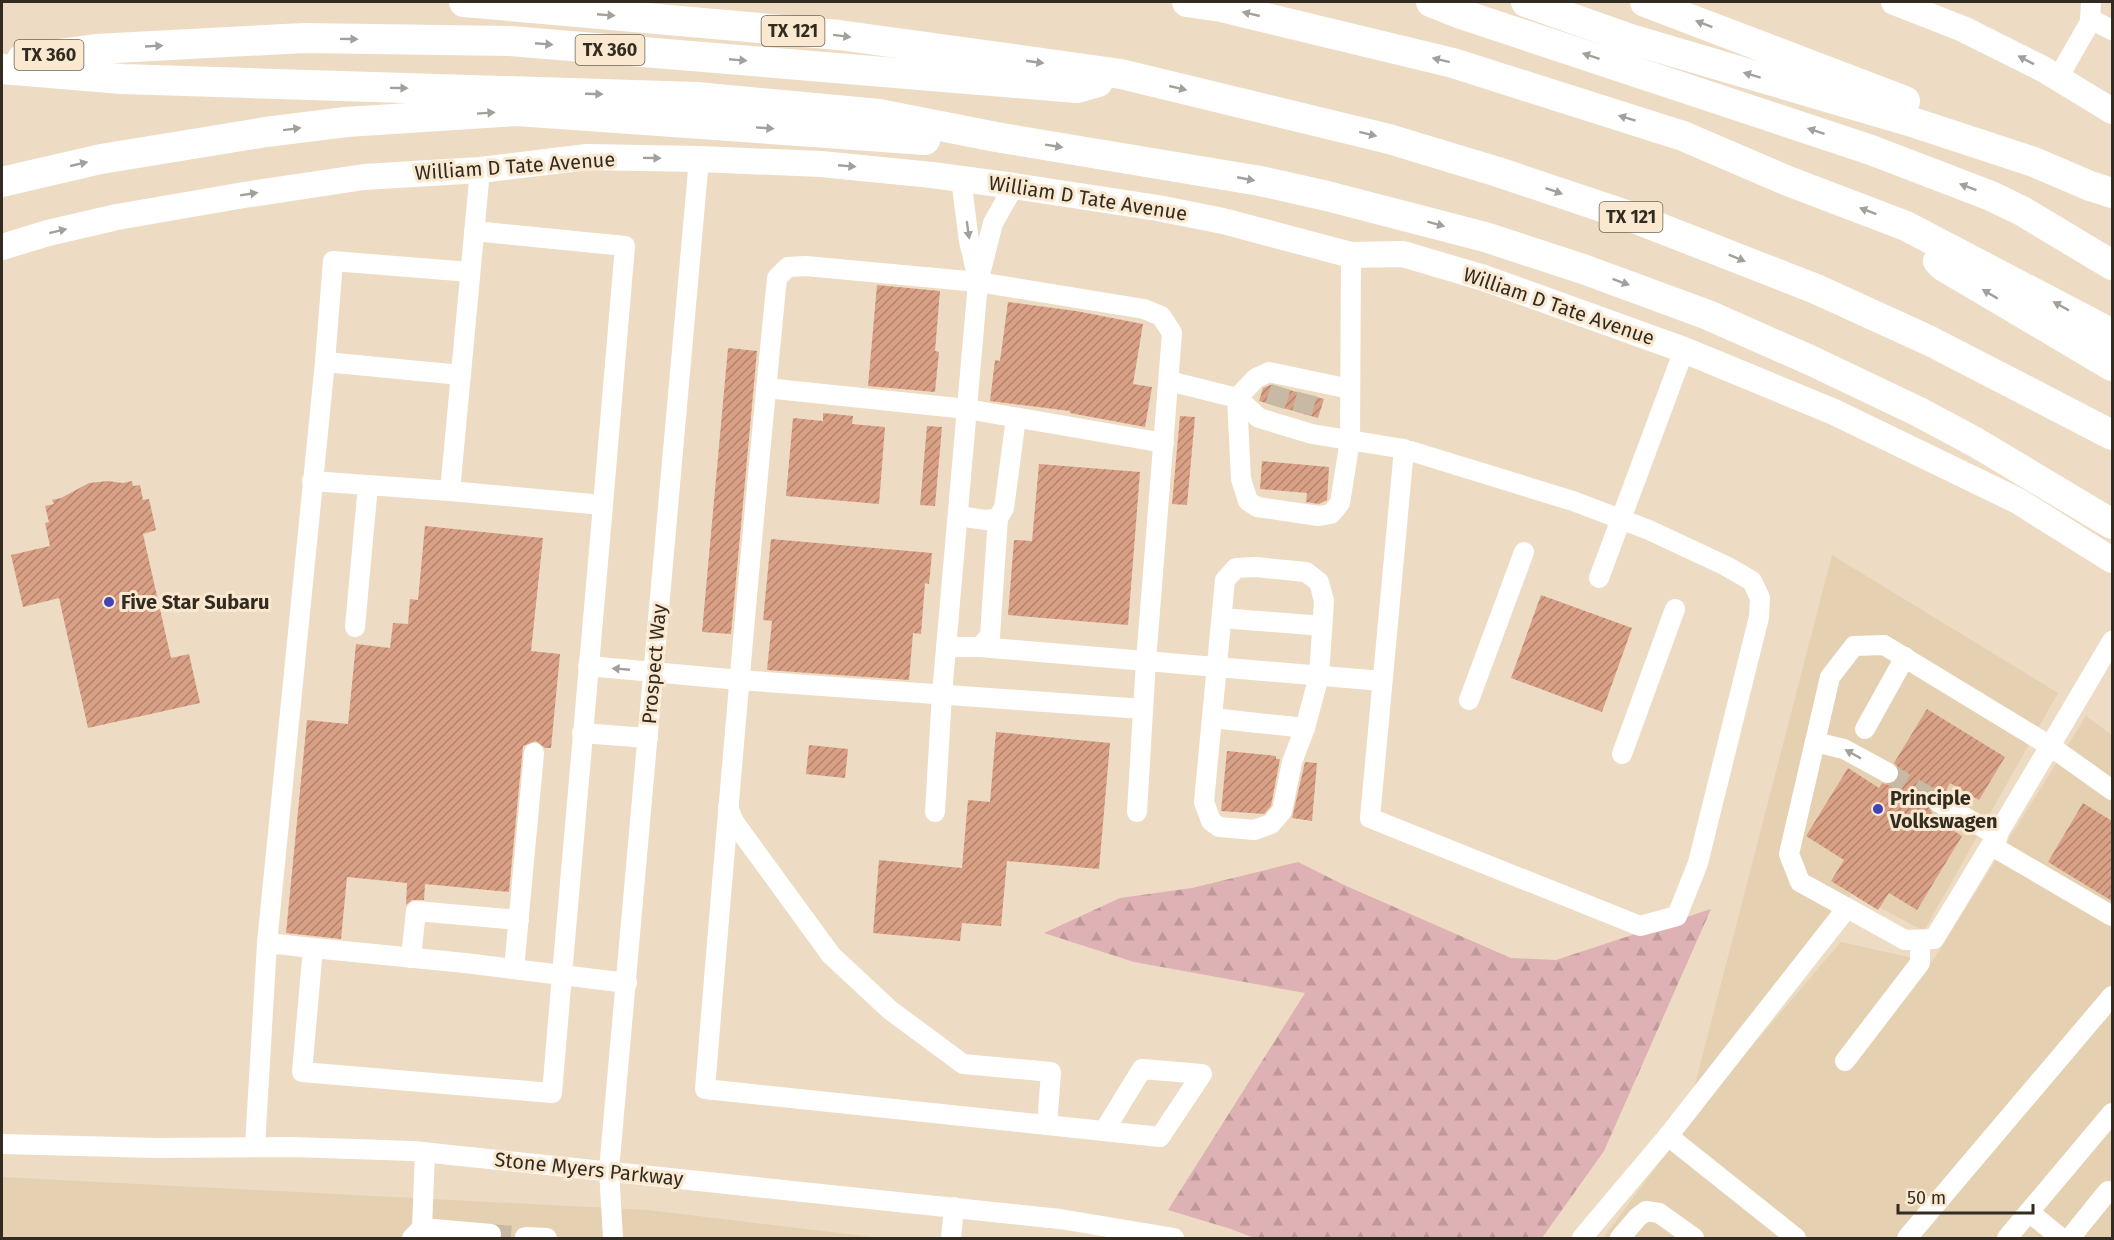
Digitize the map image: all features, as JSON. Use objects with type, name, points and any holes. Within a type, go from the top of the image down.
[{"type":"highway","name":"TX 121","points":[[464,2],[839,35],[1121,74],[1389,139],[1498,172],[1629,216],[1816,289],[1930,341],[2112,435]]},
{"type":"highway","points":[[1186,2],[1221,7],[1453,63],[1683,136],[1788,181],[1906,226],[2112,334]]},
{"type":"highway","points":[[1431,2],[1461,14],[1871,150],[1991,196],[2022,211],[2112,265]]},
{"type":"highway","points":[[1526,2],[1630,39],[1909,121],[2034,162],[2112,193]]},
{"type":"highway","points":[[1644,2],[2043,153],[2099,178],[2112,187]]},
{"type":"highway","name":"TX 360","points":[[2,62],[96,49],[304,38],[510,41],[1077,88],[1121,74]]},
{"type":"highway","points":[[2,69],[122,79],[696,97],[879,114],[1203,171],[1327,196],[1485,237],[1593,272],[1708,315],[1862,383],[1975,442],[2112,524]]},
{"type":"highway","points":[[2,182],[101,159],[266,132],[346,123],[517,111],[977,143],[996,136]]},
{"type":"highway","points":[[2022,211],[2058,216],[2112,246]]},
{"type":"highway","points":[[1906,226],[1943,266],[2112,366]]},
{"type":"main road","points":[[1894,2],[1964,29],[2058,78],[2112,111]]},
{"type":"main road","name":"William D Tate Avenue","points":[[2,247],[117,217],[219,198],[364,177],[480,170],[587,157],[821,164],[1014,186],[1223,220],[1351,255],[1403,254],[1484,278],[1684,350],[1834,412],[2008,496],[2112,561]]},
{"type":"street","points":[[2058,78],[2090,22],[2091,10]]},
{"type":"street","points":[[2091,10],[2112,30]]},
{"type":"street","name":"Prospect Way","points":[[613,1239],[609,1170],[699,159]]},
{"type":"street","points":[[450,491],[480,170]]},
{"type":"street","points":[[961,179],[969,241],[978,282]]},
{"type":"street","points":[[935,812],[942,694],[978,282],[993,223],[1014,186]]},
{"type":"street","points":[[313,948],[302,1072],[552,1093],[625,246],[474,231]]},
{"type":"street","points":[[1351,255],[1350,440],[1340,503],[1331,514],[1319,516],[1257,507],[1248,501],[1241,479],[1237,398],[1256,378],[1269,372],[1283,381],[1304,405],[1350,440],[1404,449],[1573,501],[1648,530],[1752,581],[1760,598],[1759,617],[1698,863],[1677,916],[1640,926],[1370,818],[1404,449]]},
{"type":"street","points":[[255,1146],[267,943],[333,261],[471,273]]},
{"type":"street","points":[[1104,1131],[1142,1069],[1202,1074],[1161,1137],[1104,1131],[1047,1125],[705,1089],[739,680],[777,278],[788,267],[806,266],[978,282],[1144,309],[1161,316],[1172,333],[1146,661],[1137,812]]},
{"type":"street","points":[[1599,578],[1684,350]]},
{"type":"street","points":[[325,362],[461,375]]},
{"type":"street","points":[[1168,381],[1237,398],[1258,418],[1350,389]]},
{"type":"street","points":[[766,388],[967,409],[1164,443]]},
{"type":"street","points":[[980,647],[990,636],[998,518],[1004,508],[1016,418]]},
{"type":"street","points":[[312,481],[603,505]]},
{"type":"street","points":[[355,627],[368,484]]},
{"type":"street","points":[[958,516],[986,520],[998,518]]},
{"type":"street","points":[[1469,700],[1524,552]]},
{"type":"street","points":[[1255,567],[1306,572],[1319,582],[1324,602],[1323,626],[1319,676],[1305,728],[1292,762],[1282,811],[1271,824],[1254,831],[1219,827],[1211,821],[1204,802],[1225,580],[1236,568],[1255,567]]},
{"type":"street","points":[[1622,754],[1675,609]]},
{"type":"street","points":[[1222,618],[1323,626]]},
{"type":"street","points":[[2112,641],[2050,746],[1995,841],[1934,939],[1905,940],[1800,882],[1789,854],[1830,677],[1854,646],[1884,645],[2050,746],[2112,790]]},
{"type":"street","points":[[946,647],[980,647],[1382,681]]},
{"type":"street","points":[[1865,729],[1905,657]]},
{"type":"street","points":[[588,666],[739,680],[1143,709]]},
{"type":"street","points":[[1212,718],[1305,728]]},
{"type":"street","points":[[582,733],[648,738]]},
{"type":"street","points":[[1815,742],[1845,749],[1888,773]]},
{"type":"street","points":[[514,969],[534,753]]},
{"type":"street","points":[[1938,802],[2112,916]]},
{"type":"street","points":[[728,807],[734,822],[831,955],[890,1010],[963,1064],[1052,1072],[1047,1125]]},
{"type":"street","points":[[1582,1239],[1668,1136],[1847,908]]},
{"type":"street","points":[[411,958],[416,911],[519,920]]},
{"type":"street","points":[[1845,1061],[1920,963],[1920,940]]},
{"type":"street","points":[[267,943],[627,983]]},
{"type":"street","points":[[1906,1239],[2112,996]]},
{"type":"street","points":[[2007,1239],[2112,1113]]},
{"type":"street","points":[[1668,1136],[1797,1239]]},
{"type":"street","name":"Stone Myers Parkway","points":[[2,1144],[156,1148],[255,1146],[425,1152],[1060,1219],[1174,1239]]},
{"type":"street","points":[[425,1152],[417,1233],[491,1234]]},
{"type":"street","points":[[2070,1239],[2108,1191]]},
{"type":"street","points":[[951,1239],[954,1208]]},
{"type":"street","points":[[1620,1239],[1646,1211],[1659,1213],[1694,1239]]},
{"type":"street","points":[[2029,1212],[2061,1239]]},
{"type":"street","points":[[525,1237],[547,1239]]},
{"type":"shaded area","points":[[1832,555],[2058,693],[1924,931],[1852,893],[1694,1088]]},
{"type":"shaded area","points":[[2086,716],[2112,735],[2112,1238],[1603,1238],[1710,1095],[1841,942],[1932,962]]},
{"type":"shaded area","points":[[2,1177],[648,1210],[882,1238],[2,1238]]},
{"type":"green space","points":[[1298,862],[1344,885],[1511,958],[1556,960],[1711,909],[1604,1151],[1542,1238],[1254,1238],[1168,1210],[1305,993],[1134,962],[1044,933],[1120,898],[1192,888]]},
{"type":"building","points":[[877,285],[940,291],[935,351],[939,352],[935,392],[868,386]]},
{"type":"building","points":[[1008,302],[1076,311],[1143,324],[1133,384],[1152,387],[1145,427],[1070,413],[1070,411],[990,401],[995,360],[1000,361]]},
{"type":"building","points":[[728,348],[757,351],[731,634],[702,632]]},
{"type":"building","points":[[1270,385],[1324,399],[1318,418],[1259,401],[1263,388]]},
{"type":"building","points":[[823,413],[853,416],[852,424],[885,427],[879,504],[786,496],[793,418],[823,421]]},
{"type":"building","points":[[1180,416],[1195,417],[1187,505],[1172,504]]},
{"type":"building","points":[[927,426],[942,427],[935,506],[920,505]]},
{"type":"building","points":[[1262,461],[1329,467],[1327,500],[1319,504],[1306,502],[1307,493],[1260,489]]},
{"type":"building","points":[[1039,464],[1140,472],[1128,625],[1008,615],[1014,540],[1032,541]]},
{"type":"building","name":"Five Star Subaru","points":[[108,481],[123,483],[132,481],[133,486],[140,485],[143,500],[149,499],[156,530],[143,534],[171,658],[189,654],[200,703],[88,728],[59,598],[23,607],[11,555],[50,546],[45,523],[49,522],[45,506],[54,504],[52,500],[61,498],[89,483]]},
{"type":"building","points":[[425,526],[543,538],[531,651],[560,654],[551,748],[545,748],[536,741],[523,746],[509,892],[425,884],[424,900],[412,900],[406,905],[407,883],[347,877],[341,939],[286,933],[307,720],[348,724],[356,644],[390,648],[393,623],[408,624],[410,599],[418,600]]},
{"type":"building","points":[[771,539],[932,553],[929,584],[925,583],[921,634],[913,633],[909,680],[767,670],[772,621],[763,620]]},
{"type":"building","points":[[1541,595],[1632,628],[1602,712],[1511,678]]},
{"type":"building","name":"Principle Volkswagen","points":[[1927,709],[2005,757],[1979,800],[1950,783],[1945,792],[1937,790],[1928,796],[1926,803],[1932,812],[1930,816],[1962,836],[1917,910],[1889,893],[1878,910],[1831,881],[1844,860],[1806,836],[1848,768],[1879,788],[1882,783],[1889,785],[1895,783],[1900,773],[1894,763]]},
{"type":"building","points":[[996,732],[1110,743],[1099,869],[1007,861],[1001,926],[962,923],[960,941],[873,933],[879,860],[962,868],[968,800],[990,802]]},
{"type":"building","points":[[809,745],[848,749],[845,778],[806,774]]},
{"type":"building","points":[[1227,751],[1276,756],[1276,759],[1280,759],[1271,806],[1264,814],[1221,811]]},
{"type":"building","points":[[1305,762],[1317,763],[1312,821],[1292,818]]},
{"type":"building","points":[[2083,803],[2112,821],[2112,901],[2048,862]]},
{"type":"tunnel","points":[[1275,406],[1281,387]]},
{"type":"tunnel","points":[[1302,413],[1307,394]]},
{"type":"tunnel","points":[[1888,773],[1938,802]]},
{"type":"tunnel","points":[[491,1234],[525,1237]]},
{"type":"place","name":"Five Star Subaru","points":[[109,602]]},
{"type":"place","name":"Principle Volkswagen","points":[[1878,809]]}]
